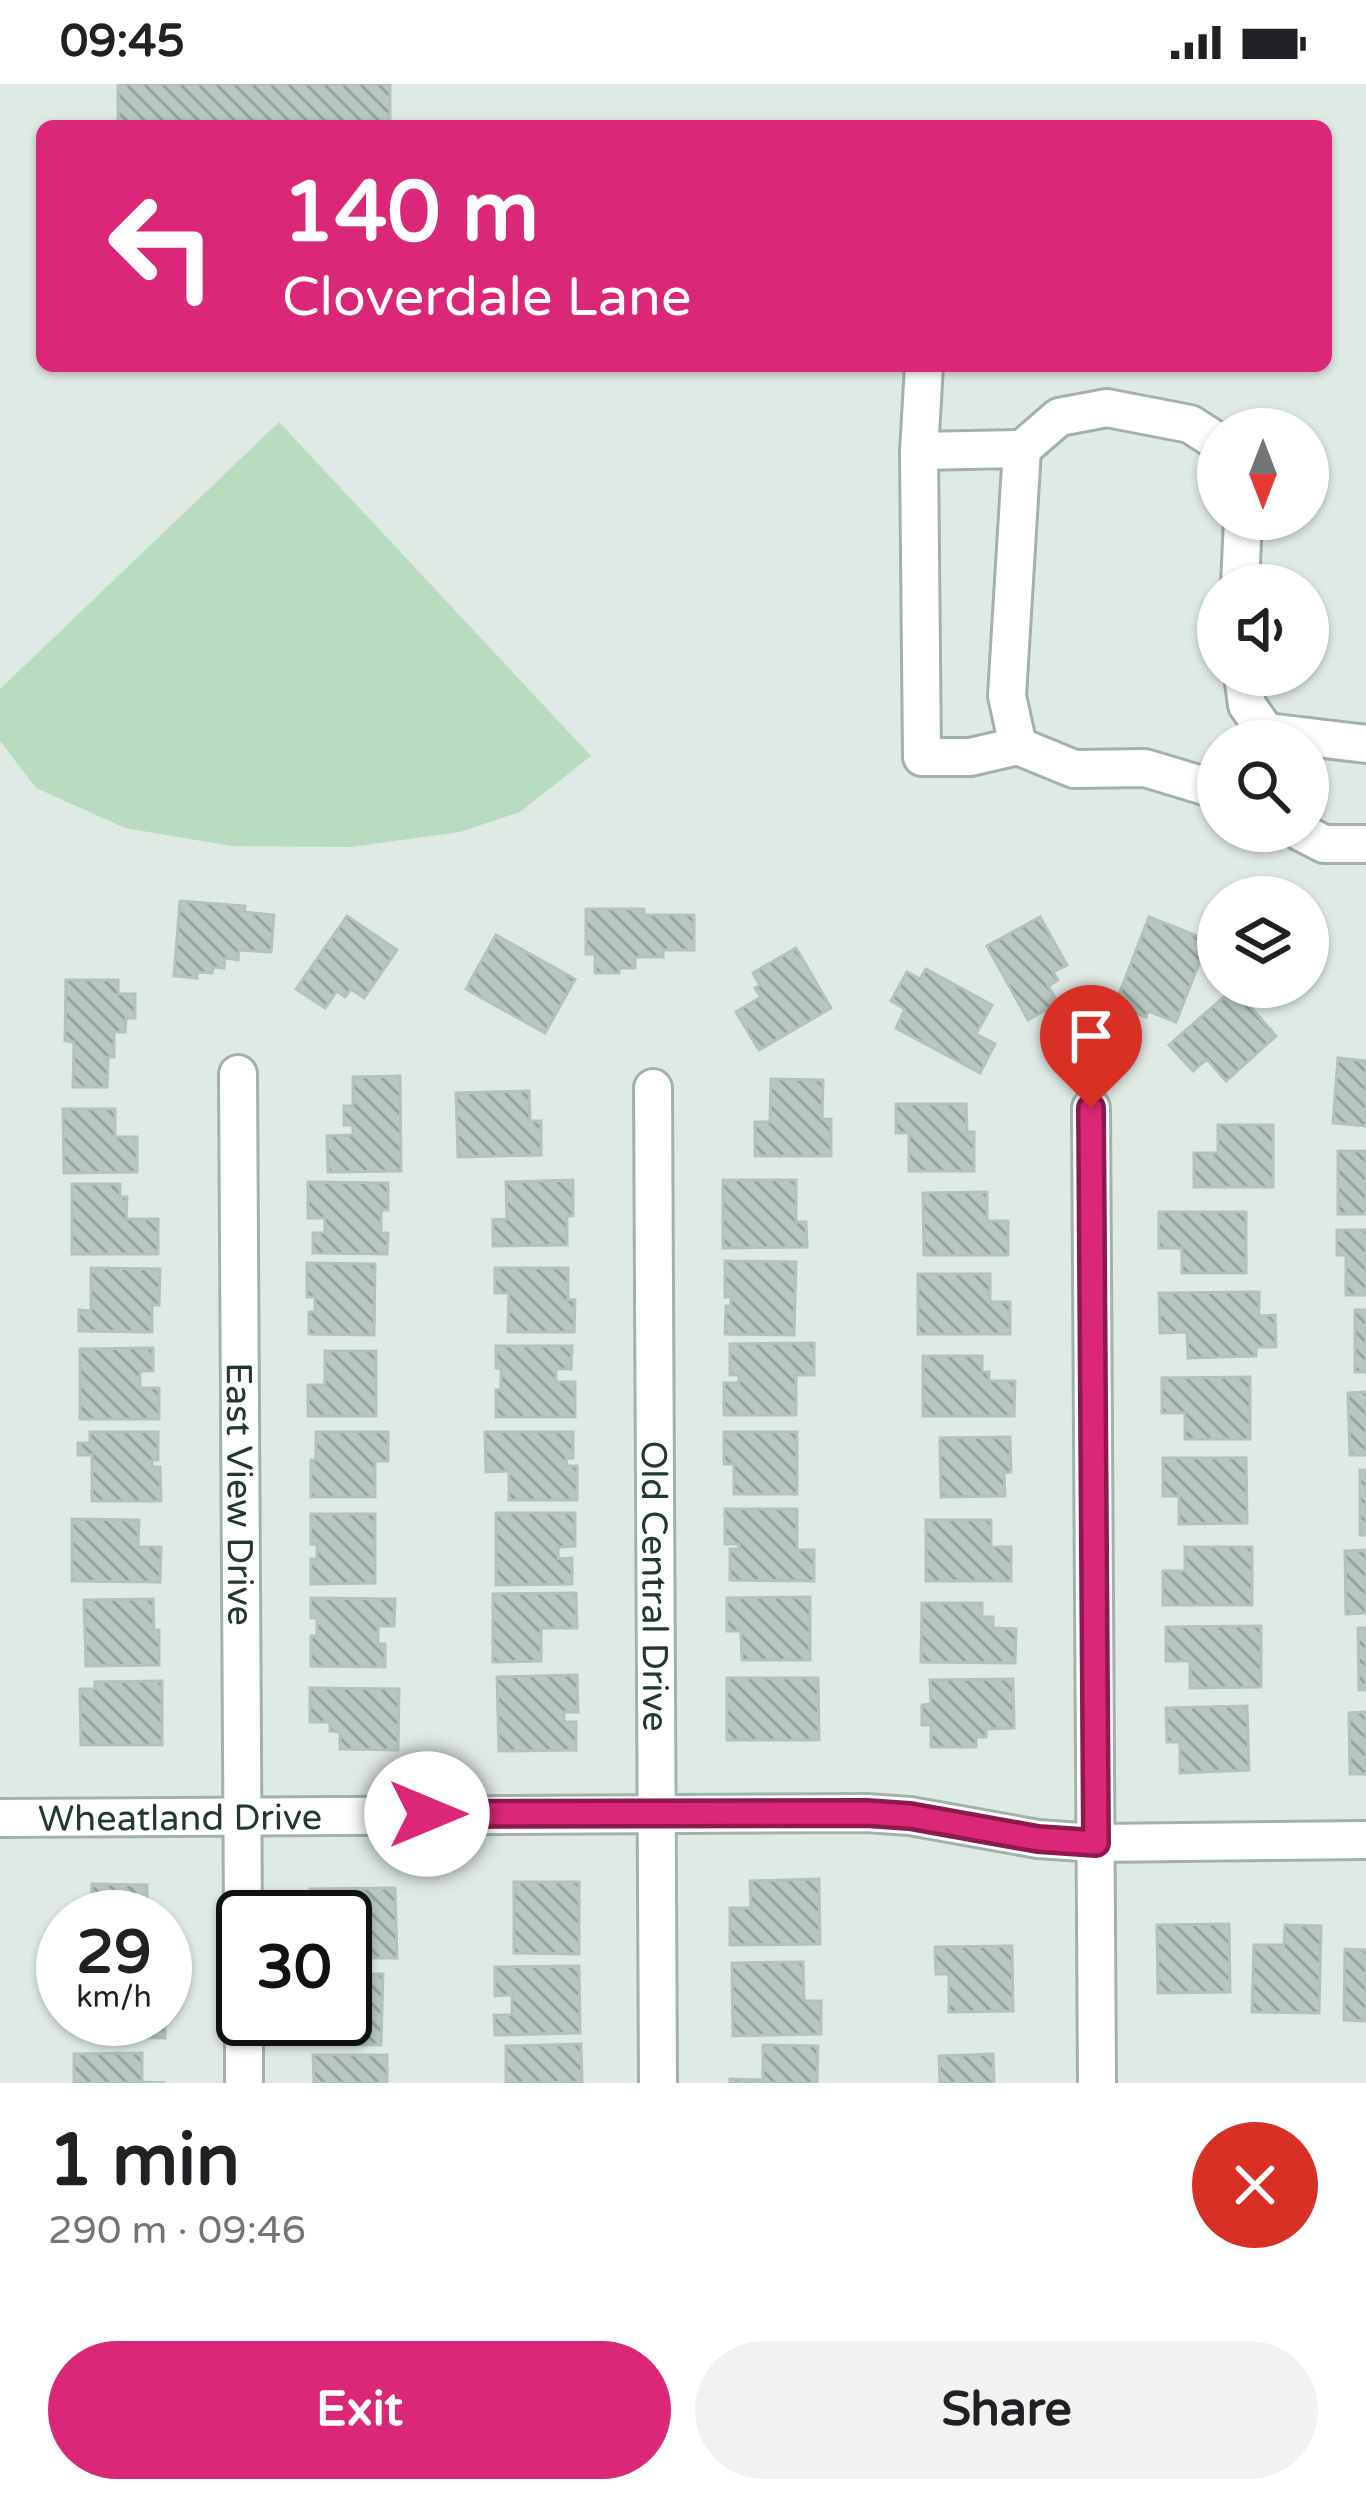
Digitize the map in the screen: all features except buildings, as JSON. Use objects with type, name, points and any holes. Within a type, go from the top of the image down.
[{"type":"street","points":[[924,372],[919,451],[922,757],[970,757],[1018,746],[1074,770],[1145,768],[1197,784]]},
{"type":"street","points":[[919,451],[1022,449],[1059,417],[1107,408],[1197,428]]},
{"type":"street","points":[[1018,746],[1007,696],[1022,449]]},
{"type":"street","points":[[1246,696],[1266,731],[1366,743]]},
{"type":"street","points":[[1329,844],[1366,844]]},
{"type":"street","name":"East View Drive","points":[[238,1074],[243,1890]]},
{"type":"street","name":"Old Central Drive","points":[[652,1088],[658,2083]]},
{"type":"street","points":[[1091,1108],[1097,2083]]},
{"type":"street","name":"Wheatland Drive","points":[[0,1818],[866,1813],[1096,1843],[1366,1840]]},
{"type":"street","points":[[244,2046],[244,2083]]},
{"type":"green space","points":[[279,422],[591,756],[520,812],[460,832],[351,847],[231,846],[125,828],[36,788],[0,741],[0,689]]},
{"type":"route","points":[[427,1814],[866,1813],[1096,1843],[1091,1108]]}]
